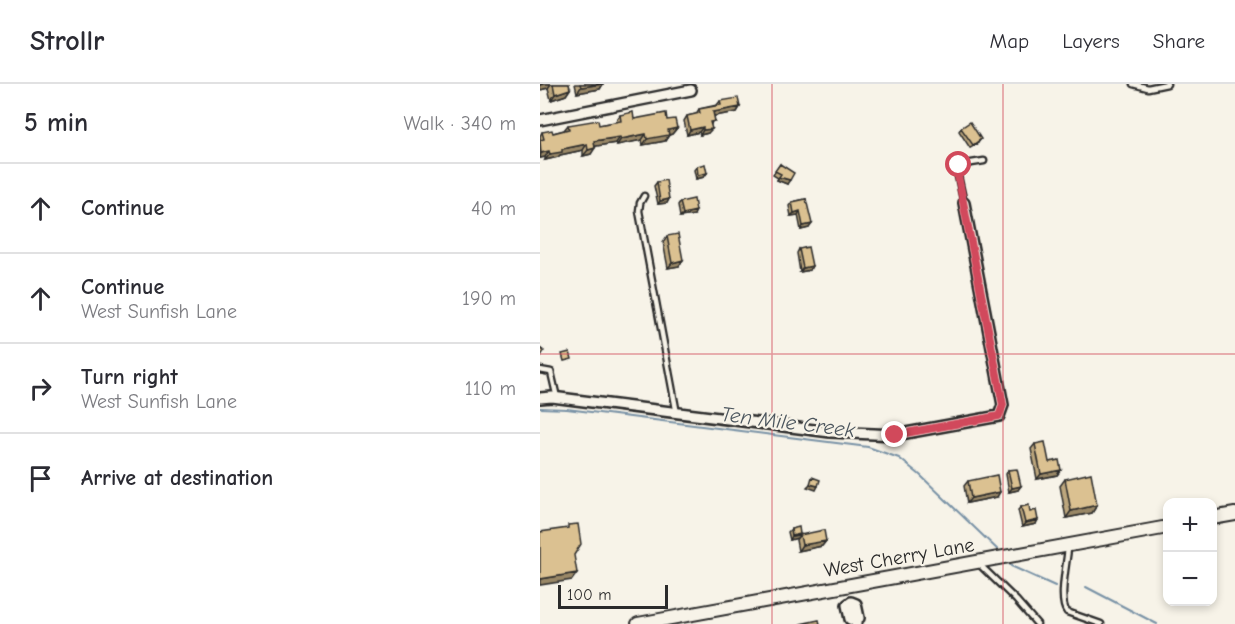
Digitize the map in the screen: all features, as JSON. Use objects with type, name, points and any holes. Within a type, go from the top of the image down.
[{"type":"main road","points":[[1217,517],[1235,514]]},
{"type":"main road","name":"West Cherry Lane","points":[[638,624],[1163,528]]},
{"type":"street","points":[[540,120],[691,90]]},
{"type":"street","points":[[540,398],[557,398],[830,432],[895,435],[999,416],[1003,405],[964,203]]},
{"type":"street","points":[[848,586],[851,602],[856,604],[859,618],[856,622]]},
{"type":"lane","points":[[1133,84],[1148,88],[1167,84]]},
{"type":"lane","points":[[964,203],[958,176],[959,165],[984,160]]},
{"type":"lane","points":[[644,196],[639,211],[667,352],[676,414]]},
{"type":"lane","points":[[540,370],[551,372],[557,398]]},
{"type":"lane","points":[[1069,545],[1063,596],[1064,609],[1101,624]]},
{"type":"lane","points":[[983,562],[1037,624]]},
{"type":"building","points":[[553,84],[569,84],[570,89],[555,94]]},
{"type":"building","points":[[580,84],[603,84],[581,87]]},
{"type":"building","points":[[738,98],[740,107],[713,112],[715,121],[710,122],[712,129],[703,130],[703,127],[690,130],[687,116],[700,113],[699,109],[721,105],[720,101]]},
{"type":"building","points":[[633,112],[634,119],[666,113],[667,120],[675,119],[677,128],[668,130],[669,135],[647,139],[646,134],[594,141],[595,148],[588,150],[587,144],[562,149],[562,152],[541,153],[540,140],[544,139],[542,132],[552,130],[553,133],[569,129],[568,125],[598,120],[599,125],[621,121],[620,115]]},
{"type":"building","points":[[970,122],[981,139],[973,145],[961,128]]},
{"type":"building","points":[[705,164],[707,173],[698,175],[697,166]]},
{"type":"building","points":[[780,164],[794,173],[790,180],[779,177],[781,174],[775,171]]},
{"type":"building","points":[[666,180],[669,199],[660,201],[657,182]]},
{"type":"building","points":[[694,199],[696,211],[683,214],[680,202]]},
{"type":"building","points":[[806,199],[812,224],[803,226],[800,211],[794,213],[792,202]]},
{"type":"building","points":[[678,234],[683,260],[672,263],[667,236]]},
{"type":"building","points":[[808,247],[812,266],[803,268],[799,249]]},
{"type":"building","points":[[570,352],[572,359],[564,361],[562,354]]},
{"type":"building","points":[[1045,442],[1049,462],[1059,460],[1061,470],[1041,474],[1035,444]]},
{"type":"building","points":[[1017,469],[1021,486],[1012,488],[1008,470]]},
{"type":"building","points":[[1091,473],[1097,505],[1071,511],[1065,479]]},
{"type":"building","points":[[997,475],[1000,492],[971,498],[968,481]]},
{"type":"building","points":[[812,477],[820,480],[818,486],[810,484]]},
{"type":"building","points":[[1029,505],[1030,512],[1036,510],[1038,520],[1025,523],[1021,507]]},
{"type":"building","points":[[578,524],[581,544],[574,555],[577,573],[540,579],[540,532],[568,528],[568,525]]},
{"type":"building","points":[[799,527],[800,534],[792,536],[791,529]]},
{"type":"building","points":[[824,530],[826,541],[802,545],[800,535]]},
{"type":"building","points":[[819,620],[820,624],[800,624]]},
{"type":"waterway","name":"Ten Mile Creek","points":[[540,408],[567,409],[868,447],[899,458],[920,475],[1002,554]]},
{"type":"waterway","name":"Ten Mile Creek","points":[[1007,561],[1011,566],[1055,586]]},
{"type":"waterway","name":"Ten Mile Creek","points":[[1086,587],[1157,624]]},
{"type":"route","points":[[895,435],[999,416],[1003,405],[958,176],[959,165]]}]
